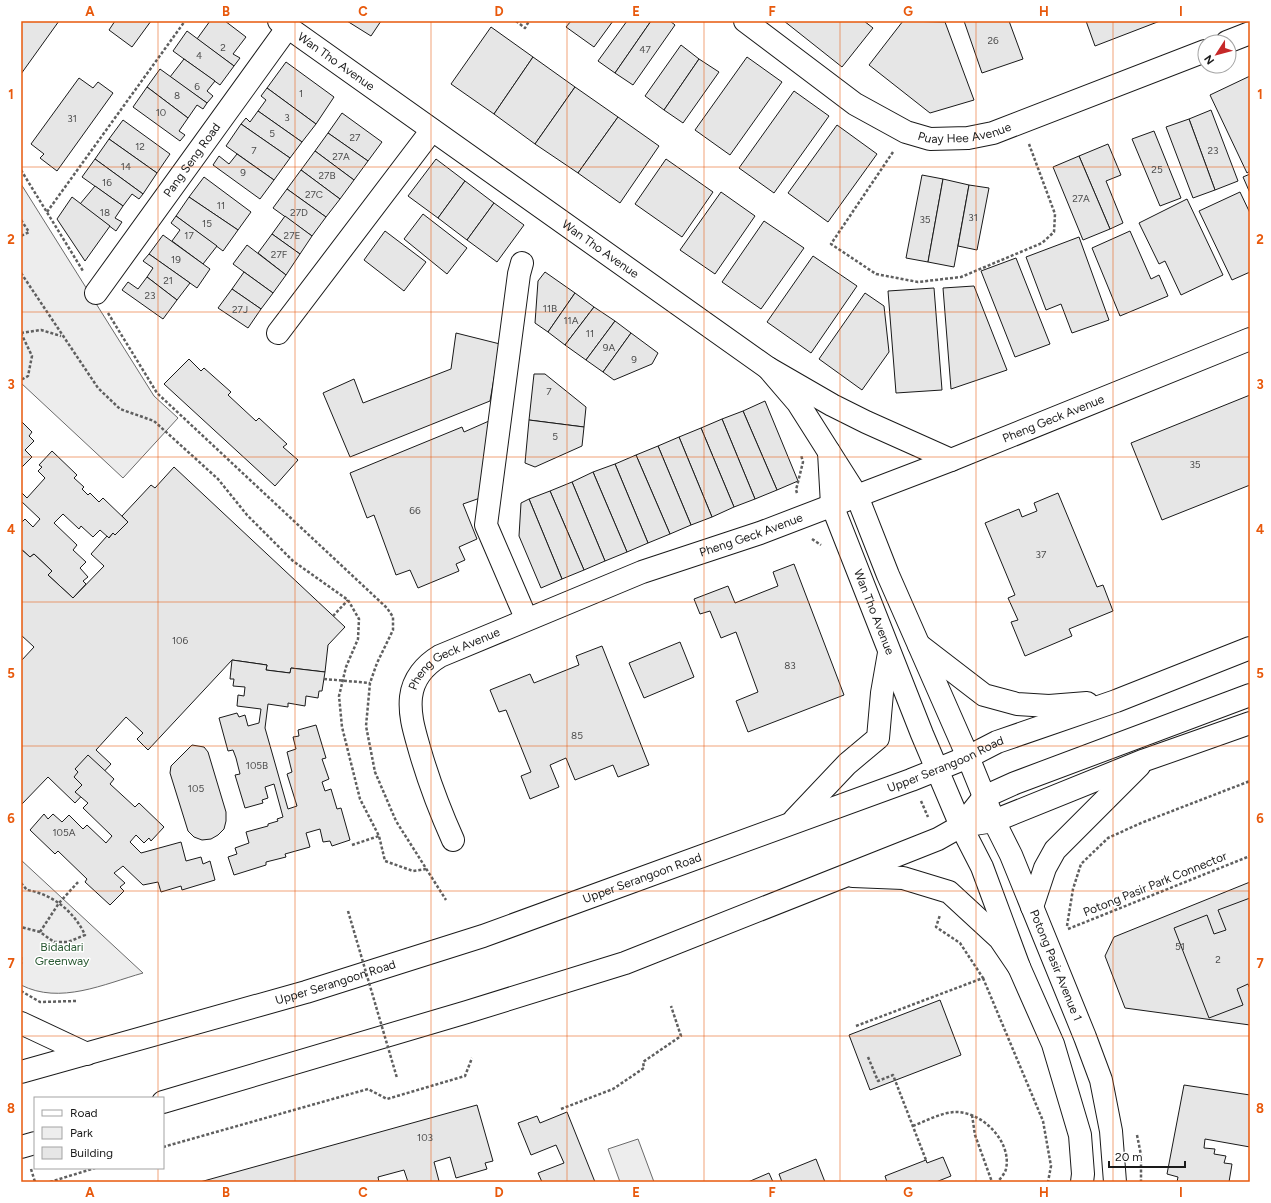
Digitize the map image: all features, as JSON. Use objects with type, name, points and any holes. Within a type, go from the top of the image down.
[{"type":"street","name":"Puay Hee Avenue","points":[[745,21],[855,104],[906,132],[930,139],[968,138],[993,132],[1021,123],[1197,54]]},
{"type":"street","name":"Wan Tho Avenue","points":[[283,24],[768,368],[859,418],[951,460]]},
{"type":"street","name":"Pang Seng Road","points":[[96,293],[283,24]]},
{"type":"street","points":[[1237,38],[1250,33]]},
{"type":"street","points":[[278,333],[432,130]]},
{"type":"street","points":[[522,263],[518,274],[486,525],[526,618]]},
{"type":"street","name":"Pheng Geck Avenue","points":[[453,840],[432,791],[412,724],[411,696],[418,676],[428,663],[440,656],[526,618],[642,572],[760,533],[832,506],[951,460],[1250,339]]},
{"type":"street","name":"Wan Tho Avenue","points":[[768,368],[798,403],[857,496],[888,575],[968,757]]},
{"type":"street","name":"Wan Tho Avenue","points":[[829,451],[832,506],[889,654],[938,770]]},
{"type":"street","points":[[919,645],[984,695],[1016,704],[1048,706],[1116,701]]},
{"type":"street","name":"Upper Serangoon Road","points":[[21,1072],[306,992],[483,936],[938,770],[997,742],[1116,701],[1250,648]]},
{"type":"street","points":[[792,822],[847,764],[878,738],[882,693],[889,654]]},
{"type":"street","points":[[961,826],[984,797],[1015,783],[1250,695]]},
{"type":"street","points":[[164,1102],[467,1012],[625,963],[938,839],[961,826],[994,820],[1145,760],[1250,723]]},
{"type":"street","name":"Potong Pasir Avenue 1","points":[[968,757],[994,820],[1011,855],[1085,1036],[1101,1080],[1112,1131],[1115,1182]]},
{"type":"street","points":[[1032,907],[1038,888],[1055,850],[1145,760]]},
{"type":"street","points":[[938,770],[961,826],[982,867],[1019,967],[1053,1044],[1080,1135],[1083,1174],[1082,1182]]},
{"type":"street","points":[[846,876],[903,878],[949,892],[1000,939],[1019,967]]},
{"type":"street","points":[[21,1023],[87,1054]]},
{"type":"street","points":[[21,1147],[34,1143]]},
{"type":"path","points":[[47,212],[185,21]]},
{"type":"path","points":[[516,21],[525,28],[529,21]]},
{"type":"path","points":[[906,132],[831,244],[876,274],[918,282],[962,277],[1042,243],[1054,232],[1055,214],[1021,123]]},
{"type":"path","points":[[21,170],[157,393],[387,608],[393,617],[393,630],[377,663],[370,683],[366,726],[375,772],[396,821],[446,900]]},
{"type":"path","points":[[21,220],[29,232],[21,236]]},
{"type":"path","points":[[21,273],[98,388],[120,409],[154,421],[218,479],[247,515],[293,561],[348,600],[359,619],[358,638],[346,667],[339,696],[342,727],[360,799],[379,836],[385,861],[413,871],[426,869]]},
{"type":"path","points":[[21,380],[28,376],[32,356],[21,333],[41,330],[62,336]]},
{"type":"path","points":[[806,539],[814,539],[823,546]]},
{"type":"path","points":[[333,616],[348,600]]},
{"type":"path","points":[[324,679],[370,683]]},
{"type":"path","points":[[911,780],[938,839]]},
{"type":"path","name":"Potong Pasir Park Connector","points":[[1250,781],[1141,823],[1108,838],[1081,864],[1070,905],[1067,929],[1250,856]]},
{"type":"path","points":[[352,845],[379,836]]},
{"type":"path","points":[[40,932],[59,903],[79,881]]},
{"type":"path","points":[[21,883],[27,890],[41,892],[59,903],[78,920],[85,935],[68,942],[54,942],[40,932],[21,927]]},
{"type":"path","points":[[348,911],[398,1078]]},
{"type":"path","points":[[936,927],[960,943],[983,978],[1043,1122],[1050,1166],[1048,1182]]},
{"type":"path","points":[[21,957],[21,964]]},
{"type":"path","points":[[856,1026],[983,978]]},
{"type":"path","points":[[21,991],[40,1002],[76,1001]]},
{"type":"path","points":[[561,1108],[613,1089],[644,1068],[643,1062],[681,1036],[671,1006]]},
{"type":"path","points":[[868,1057],[878,1081],[893,1075],[926,1160]]},
{"type":"path","points":[[164,1147],[368,1090],[387,1099],[465,1076],[472,1058]]},
{"type":"path","points":[[913,1126],[956,1112],[972,1115],[982,1120],[995,1131],[1007,1152],[1006,1170],[998,1182]]},
{"type":"path","points":[[972,1115],[975,1135],[992,1182]]},
{"type":"path","points":[[50,1182],[92,1169]]},
{"type":"green space","points":[[21,184],[154,396],[178,418],[123,478],[21,383]]},
{"type":"green space","name":"Bidadari Greenway","points":[[21,860],[143,973],[98,987],[66,993],[36,991],[21,985]]},
{"type":"green space","points":[[638,1139],[654,1182],[620,1182],[608,1149]]},
{"type":"building","points":[[21,21],[59,21],[21,74]]},
{"type":"building","points":[[115,21],[151,21],[132,47],[109,30]]},
{"type":"building","points":[[210,21],[225,21],[246,37],[233,54],[240,58],[234,66],[197,39]]},
{"type":"building","points":[[347,21],[381,21],[371,36]]},
{"type":"building","points":[[571,21],[613,21],[594,47],[566,27]]},
{"type":"building","points":[[627,21],[651,21],[615,73],[598,61]]},
{"type":"building","points":[[651,21],[670,21],[675,25],[633,85],[615,73]]},
{"type":"building","points":[[784,21],[864,21],[873,28],[842,67]]},
{"type":"building","points":[[903,21],[945,22],[974,100],[930,113],[869,65]]},
{"type":"building","points":[[964,21],[1009,21],[1023,59],[982,73]]},
{"type":"building","points":[[1086,21],[1160,21],[1095,46]]},
{"type":"building","points":[[491,27],[533,57],[494,114],[451,84]]},
{"type":"building","points":[[187,31],[234,66],[220,85],[173,51]]},
{"type":"building","points":[[681,45],[699,59],[664,110],[645,96]]},
{"type":"building","points":[[533,57],[575,87],[535,144],[494,114]]},
{"type":"building","points":[[747,57],[782,82],[730,155],[695,130]]},
{"type":"building","points":[[184,59],[215,81],[207,91],[213,96],[207,103],[170,77]]},
{"type":"building","points":[[699,59],[719,72],[683,123],[664,110]]},
{"type":"building","points":[[286,62],[334,97],[316,124],[267,88]]},
{"type":"building","points":[[160,69],[207,103],[203,109],[197,105],[188,118],[147,87]]},
{"type":"building","points":[[1250,76],[1250,171],[1247,173],[1210,95]]},
{"type":"building","points":[[79,78],[93,88],[98,82],[113,93],[57,171],[40,158],[44,154],[31,144]]},
{"type":"building","points":[[147,87],[188,118],[179,131],[185,135],[180,141],[133,107]]},
{"type":"building","points":[[575,87],[618,117],[578,173],[535,144]]},
{"type":"building","points":[[267,88],[316,124],[302,142],[258,111],[266,100],[261,96]]},
{"type":"building","points":[[794,91],[829,116],[774,193],[739,168]]},
{"type":"building","points":[[1211,110],[1238,181],[1215,190],[1189,119]]},
{"type":"building","points":[[258,111],[302,142],[290,158],[241,124],[246,118],[250,122]]},
{"type":"building","points":[[342,113],[382,142],[368,161],[328,133]]},
{"type":"building","points":[[618,117],[659,146],[620,203],[578,173]]},
{"type":"building","points":[[1189,119],[1215,190],[1193,198],[1166,127]]},
{"type":"building","points":[[123,120],[170,154],[157,173],[109,139]]},
{"type":"building","points":[[241,124],[290,158],[274,180],[226,146]]},
{"type":"building","points":[[837,125],[877,154],[828,222],[788,193]]},
{"type":"building","points":[[1154,131],[1181,198],[1160,206],[1132,139]]},
{"type":"building","points":[[328,133],[368,161],[354,180],[315,151]]},
{"type":"building","points":[[109,139],[157,173],[143,194],[95,159]]},
{"type":"building","points":[[1108,144],[1121,175],[1106,181],[1123,223],[1110,229],[1079,156]]},
{"type":"building","points":[[315,151],[354,180],[340,199],[301,170]]},
{"type":"building","points":[[237,154],[274,180],[260,199],[213,165],[219,156],[229,164]]},
{"type":"building","points":[[1079,156],[1110,229],[1083,240],[1053,167]]},
{"type":"building","points":[[95,159],[143,194],[139,199],[132,194],[123,206],[82,177]]},
{"type":"building","points":[[436,159],[465,181],[438,218],[408,196]]},
{"type":"building","points":[[666,159],[713,192],[682,237],[635,204]]},
{"type":"building","points":[[301,170],[340,199],[326,217],[287,189]]},
{"type":"building","points":[[1250,174],[1250,193],[1243,177]]},
{"type":"building","points":[[922,175],[943,179],[928,262],[906,258]]},
{"type":"building","points":[[204,177],[251,212],[238,230],[189,197]]},
{"type":"building","points":[[943,179],[969,185],[954,267],[928,262]]},
{"type":"building","points":[[465,181],[494,203],[467,240],[438,218]]},
{"type":"building","points":[[969,185],[989,188],[977,250],[958,246]]},
{"type":"building","points":[[95,186],[123,206],[115,218],[122,222],[116,231],[80,204]]},
{"type":"building","points":[[287,189],[326,217],[312,236],[273,208]]},
{"type":"building","points":[[721,192],[755,216],[715,274],[680,250]]},
{"type":"building","points":[[1240,192],[1250,213],[1250,272],[1232,280],[1199,211]]},
{"type":"building","points":[[72,197],[110,226],[85,261],[57,219]]},
{"type":"building","points":[[189,197],[238,230],[223,251],[176,216]]},
{"type":"building","points":[[1187,199],[1223,275],[1181,295],[1165,261],[1159,264],[1139,223]]},
{"type":"building","points":[[494,203],[524,225],[497,262],[467,240]]},
{"type":"building","points":[[423,214],[467,248],[447,274],[404,239]]},
{"type":"building","points":[[176,216],[217,246],[203,264],[172,241],[180,230],[171,223]]},
{"type":"building","points":[[285,216],[312,236],[300,254],[272,234]]},
{"type":"building","points":[[764,221],[804,248],[761,309],[722,282]]},
{"type":"building","points":[[385,231],[426,262],[404,291],[364,260]]},
{"type":"building","points":[[1130,231],[1151,279],[1159,275],[1168,296],[1120,316],[1092,248]]},
{"type":"building","points":[[272,234],[300,254],[286,275],[258,253]]},
{"type":"building","points":[[163,235],[210,269],[197,288],[149,254]]},
{"type":"building","points":[[1079,237],[1109,320],[1072,333],[1061,304],[1046,310],[1026,257]]},
{"type":"building","points":[[247,245],[286,275],[273,293],[233,264]]},
{"type":"building","points":[[149,254],[190,283],[177,300],[147,277],[153,268],[143,261]]},
{"type":"building","points":[[813,256],[857,286],[811,353],[767,322]]},
{"type":"building","points":[[1016,258],[1050,344],[1015,357],[981,271]]},
{"type":"building","points":[[244,272],[273,293],[261,309],[232,289]]},
{"type":"building","points":[[545,272],[575,293],[548,332],[535,323],[538,281]]},
{"type":"building","points":[[147,277],[177,300],[163,319],[122,290],[128,282],[138,289]]},
{"type":"building","points":[[974,286],[1007,370],[951,389],[943,288]]},
{"type":"building","points":[[934,288],[942,390],[896,393],[888,291]]},
{"type":"building","points":[[232,289],[261,309],[248,328],[218,308]]},
{"type":"building","points":[[575,293],[594,307],[565,345],[548,332]]},
{"type":"building","points":[[865,293],[884,306],[889,352],[862,390],[819,359]]},
{"type":"building","points":[[594,307],[615,321],[586,360],[565,345]]},
{"type":"building","points":[[615,321],[631,333],[603,372],[586,360]]},
{"type":"building","points":[[456,333],[500,344],[490,401],[350,457],[323,393],[354,379],[363,403],[451,369]]},
{"type":"building","points":[[631,333],[658,353],[652,364],[614,380],[603,372]]},
{"type":"building","points":[[189,359],[201,371],[204,368],[231,392],[228,395],[256,421],[259,418],[287,444],[283,447],[298,460],[275,486],[164,384]]},
{"type":"building","points":[[534,374],[545,374],[586,407],[584,427],[529,420]]},
{"type":"building","points":[[1250,395],[1250,485],[1162,520],[1131,443]]},
{"type":"building","points":[[765,401],[798,481],[777,490],[743,411]]},
{"type":"building","points":[[743,411],[777,490],[755,499],[722,419]]},
{"type":"building","points":[[722,419],[755,499],[734,507],[701,428]]},
{"type":"building","points":[[529,420],[584,427],[582,446],[535,467],[525,463]]},
{"type":"building","points":[[21,421],[32,432],[29,436],[34,441],[25,450],[32,457],[21,468]]},
{"type":"building","points":[[489,421],[483,497],[463,504],[477,539],[459,547],[465,560],[456,564],[459,571],[418,588],[410,570],[396,575],[374,515],[367,518],[350,473],[462,427],[464,432]]},
{"type":"building","points":[[701,428],[734,507],[712,517],[679,437]]},
{"type":"building","points":[[679,437],[712,517],[691,525],[658,446]]},
{"type":"building","points":[[658,446],[691,525],[670,534],[636,455]]},
{"type":"building","points":[[52,451],[77,475],[74,478],[84,487],[82,489],[88,495],[90,493],[99,502],[103,498],[128,522],[115,535],[113,533],[109,538],[100,530],[93,537],[81,526],[79,529],[63,514],[54,523],[77,545],[73,550],[86,562],[80,568],[88,577],[83,581],[86,584],[73,598],[48,575],[52,571],[34,554],[30,557],[21,549],[21,523],[25,519],[33,527],[40,519],[21,501],[21,492],[27,498],[45,478],[38,471],[42,467],[39,465]]},
{"type":"building","points":[[636,455],[670,534],[648,543],[615,464]]},
{"type":"building","points":[[615,464],[648,543],[627,552],[593,472]]},
{"type":"building","points":[[174,467],[345,627],[328,645],[325,672],[291,668],[290,673],[266,670],[267,665],[232,660],[148,750],[137,739],[143,733],[126,717],[96,750],[111,764],[75,803],[48,777],[21,805],[21,661],[34,647],[21,635],[21,549],[30,557],[34,554],[52,571],[48,575],[73,598],[104,566],[91,554],[107,536],[109,538],[113,533],[115,535],[128,522],[122,516],[151,485],[155,488]]},
{"type":"building","points":[[593,472],[627,552],[605,561],[572,482]]},
{"type":"building","points":[[572,482],[605,561],[584,570],[550,491]]},
{"type":"building","points":[[550,491],[584,570],[562,579],[529,499]]},
{"type":"building","points":[[1058,493],[1097,587],[1103,585],[1113,611],[1069,629],[1072,636],[1025,656],[1011,622],[1018,620],[1008,598],[1015,595],[985,523],[1019,509],[1022,517],[1037,511],[1034,503]]},
{"type":"building","points":[[529,499],[562,579],[541,588],[519,536],[521,503]]},
{"type":"building","points":[[794,564],[844,695],[748,732],[736,701],[758,692],[736,632],[721,638],[710,611],[700,614],[694,599],[728,586],[735,603],[778,586],[773,572]]},
{"type":"building","points":[[680,642],[694,677],[644,698],[629,663]]},
{"type":"building","points":[[602,646],[649,765],[618,777],[613,765],[575,780],[566,758],[550,765],[559,787],[530,799],[521,776],[531,772],[506,710],[499,712],[490,690],[530,674],[534,683],[579,665],[576,656]]},
{"type":"building","points":[[232,660],[267,665],[266,670],[290,673],[291,668],[325,672],[322,691],[319,691],[318,698],[306,696],[305,706],[288,703],[288,707],[268,704],[265,728],[288,809],[297,806],[287,774],[292,772],[287,752],[296,749],[293,737],[299,736],[298,730],[316,725],[326,758],[322,759],[329,779],[322,782],[325,791],[331,789],[337,809],[341,808],[350,840],[332,846],[330,841],[323,842],[320,829],[306,833],[310,847],[285,854],[286,857],[266,862],[266,865],[234,875],[228,857],[237,854],[235,848],[249,843],[246,832],[268,826],[268,824],[278,821],[277,819],[283,817],[274,784],[265,787],[268,798],[262,800],[263,803],[245,808],[235,775],[240,774],[236,758],[233,750],[228,751],[219,718],[237,713],[239,717],[245,715],[248,726],[259,723],[261,709],[237,706],[238,695],[244,696],[245,687],[233,686],[234,679],[230,679]]},
{"type":"building","points":[[192,745],[204,747],[208,752],[226,812],[224,829],[211,839],[202,840],[194,837],[188,831],[170,773],[171,766]]},
{"type":"building","points":[[88,755],[114,779],[110,784],[135,807],[139,803],[164,827],[151,841],[149,838],[144,843],[136,835],[130,842],[141,853],[181,842],[186,861],[201,857],[203,864],[210,861],[215,880],[182,890],[181,886],[161,892],[158,882],[143,885],[123,866],[114,873],[125,883],[120,887],[124,891],[110,905],[85,882],[87,879],[58,851],[55,854],[30,830],[44,814],[48,819],[53,814],[62,822],[69,815],[83,829],[87,825],[106,843],[112,836],[83,808],[88,803],[75,792],[82,785],[74,777],[78,772],[75,769]]},
{"type":"building","points":[[1250,882],[1250,1025],[1125,1008],[1105,956],[1114,937]]},
{"type":"building","points":[[1250,898],[1250,989],[1248,984],[1237,989],[1243,1005],[1209,1018],[1174,928],[1207,915],[1214,934],[1226,930],[1218,910]]},
{"type":"building","points":[[940,1000],[961,1055],[870,1090],[849,1035]]},
{"type":"building","points":[[1184,1085],[1250,1095],[1250,1147],[1205,1139],[1204,1148],[1215,1149],[1214,1154],[1226,1156],[1224,1163],[1232,1164],[1229,1182],[1177,1182],[1178,1177],[1167,1174]]},
{"type":"building","points":[[477,1105],[493,1161],[485,1163],[487,1169],[456,1178],[450,1157],[434,1162],[439,1181],[437,1182],[408,1182],[404,1170],[378,1177],[379,1182],[200,1182]]},
{"type":"building","points":[[567,1112],[595,1182],[542,1182],[538,1173],[564,1163],[556,1145],[531,1155],[518,1123],[537,1116],[540,1123]]},
{"type":"building","points":[[943,1157],[951,1176],[936,1182],[887,1182],[885,1176],[926,1160],[927,1163]]},
{"type":"building","points":[[816,1159],[825,1182],[782,1182],[779,1174]]},
{"type":"building","points":[[769,1173],[773,1182],[748,1182]]}]
